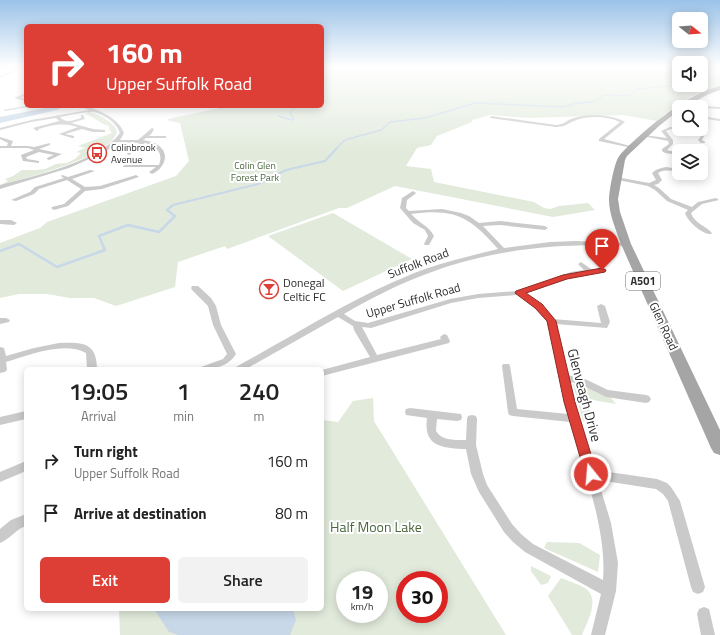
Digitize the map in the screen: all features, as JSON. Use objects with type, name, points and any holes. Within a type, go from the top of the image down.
[{"type":"main road","name":"Glen Road","points":[[700,96],[678,107],[632,147],[621,160],[613,199],[615,212],[626,244],[720,448]]},
{"type":"street","points":[[22,96],[16,98],[24,100]]},
{"type":"street","points":[[0,112],[24,107]]},
{"type":"street","points":[[708,107],[720,108]]},
{"type":"street","points":[[0,187],[54,171],[97,154],[117,141],[122,132],[119,125],[112,119],[86,108]]},
{"type":"street","points":[[0,129],[31,121],[92,110]]},
{"type":"street","points":[[31,121],[28,118],[53,112]]},
{"type":"street","points":[[68,123],[84,118],[82,116]]},
{"type":"street","points":[[57,117],[62,122]]},
{"type":"street","points":[[491,117],[559,126],[573,119],[580,118],[598,117],[619,120],[623,122],[601,140],[632,147]]},
{"type":"street","points":[[708,118],[720,120]]},
{"type":"street","points":[[37,130],[35,128],[62,122],[92,131]]},
{"type":"street","points":[[72,137],[61,134],[82,127]]},
{"type":"street","points":[[671,140],[663,131],[672,128]]},
{"type":"street","points":[[129,154],[130,150],[143,140],[152,129]]},
{"type":"street","points":[[86,133],[92,131],[104,131]]},
{"type":"street","points":[[644,136],[671,140]]},
{"type":"street","points":[[702,142],[700,140],[703,136]]},
{"type":"street","points":[[117,141],[143,140],[164,137]]},
{"type":"street","points":[[2,138],[11,142],[8,147]]},
{"type":"street","points":[[143,140],[153,144],[162,152],[163,159],[161,166],[152,172]]},
{"type":"street","points":[[671,140],[671,144],[664,150],[672,153]]},
{"type":"street","points":[[37,162],[24,160],[23,156],[48,144]]},
{"type":"street","points":[[0,147],[37,149],[60,154],[50,159]]},
{"type":"street","points":[[146,166],[152,163]]},
{"type":"street","points":[[125,166],[161,166]]},
{"type":"street","points":[[649,185],[656,183],[659,180],[655,173],[658,171],[672,169]]},
{"type":"street","points":[[54,171],[84,189],[100,188],[136,177]]},
{"type":"street","points":[[14,200],[27,196],[37,188],[92,171]]},
{"type":"street","points":[[616,179],[649,185],[657,189],[669,200],[692,209]]},
{"type":"street","points":[[44,181],[50,184]]},
{"type":"street","points":[[54,208],[66,204],[84,189]]},
{"type":"street","points":[[413,193],[404,200],[405,210],[430,233],[431,236],[427,244]]},
{"type":"street","points":[[64,199],[71,200]]},
{"type":"street","points":[[716,199],[700,203],[688,213],[690,220],[707,232],[717,230]]},
{"type":"street","points":[[405,210],[431,210],[465,216],[478,225],[503,251]]},
{"type":"street","points":[[0,222],[11,222],[14,224]]},
{"type":"street","points":[[478,225],[500,223],[545,228]]},
{"type":"street","name":"Suffolk Road","points":[[243,367],[382,291],[426,272],[463,260],[503,251],[560,244],[626,244]]},
{"type":"street","points":[[581,264],[590,272]]},
{"type":"street","name":"Upper Suffolk Road","points":[[339,314],[358,325],[368,326],[430,306],[464,298],[519,293],[566,277],[602,270]]},
{"type":"street","points":[[195,288],[208,300],[212,306],[217,325],[232,354],[226,361],[210,367]]},
{"type":"street","name":"Glenveagh Drive","points":[[519,293],[538,306],[551,321],[574,419],[604,518],[610,563],[609,590],[598,635]]},
{"type":"street","points":[[551,321],[604,326],[606,322],[601,306]]},
{"type":"street","points":[[358,325],[358,330],[375,359]]},
{"type":"street","points":[[324,373],[375,359],[446,342],[444,337]]},
{"type":"street","points":[[1,350],[2,365],[56,346],[76,346],[89,352],[91,356],[92,367]]},
{"type":"street","points":[[506,366],[512,412],[574,419]]},
{"type":"street","points":[[564,377],[582,381],[606,393],[646,399]]},
{"type":"street","points":[[410,412],[457,418]]},
{"type":"street","points":[[0,421],[24,415]]},
{"type":"street","points":[[432,415],[431,432],[434,437],[440,441],[471,445]]},
{"type":"street","points":[[472,419],[471,445],[477,474],[483,488],[508,528],[529,548],[609,590]]},
{"type":"street","points":[[0,477],[24,467]]},
{"type":"street","points":[[591,474],[664,486],[674,501],[698,587]]},
{"type":"street","points":[[0,537],[14,524],[24,521]]},
{"type":"street","points":[[704,614],[708,635]]},
{"type":"green space","name":"Colin Glen Forest Park","points":[[324,96],[693,96],[686,100],[672,100],[672,109],[657,121],[623,115],[529,118],[490,115],[472,120],[472,122],[437,136],[431,145],[417,148],[406,166],[431,169],[434,182],[534,202],[544,208],[550,209],[559,206],[588,203],[595,210],[553,217],[395,186],[347,208],[339,208],[227,249],[225,246],[178,262],[175,287],[116,306],[94,298],[70,298],[47,294],[19,294],[0,298],[0,243],[40,228],[47,222],[176,176],[189,161],[180,123],[169,121],[168,119],[220,108],[324,108]]},
{"type":"green space","points":[[89,112],[106,119],[113,125],[117,132],[111,141],[99,150],[65,166],[0,185],[8,181],[5,179],[22,170],[45,169],[56,164],[67,163],[75,159],[81,153],[76,152],[85,148],[78,146],[112,133],[109,126],[85,113]]},
{"type":"green space","points":[[333,213],[412,259],[343,291],[268,236]]},
{"type":"green space","points":[[579,383],[611,398],[616,404],[587,399],[592,422],[583,421],[573,384]]},
{"type":"green space","name":"Half Moon Lake","points":[[373,398],[374,421],[506,635],[120,635],[119,611],[324,611],[324,420],[338,422],[353,401]]},
{"type":"green space","points":[[547,542],[579,543],[600,555],[598,572],[544,548]]},
{"type":"green space","points":[[531,566],[551,576],[548,583],[541,585],[531,571]]},
{"type":"green space","points":[[561,578],[585,588],[590,593],[592,598],[591,611],[582,635],[572,635],[548,596]]},
{"type":"water","points":[[155,611],[294,611],[296,620],[290,635],[178,635],[169,632]]},
{"type":"waterway","points":[[337,148],[345,140],[381,130],[390,122],[425,118],[475,103],[564,107],[577,103],[593,102],[604,96]]},
{"type":"waterway","points":[[621,96],[630,96]]},
{"type":"waterway","points":[[0,120],[57,108]]},
{"type":"waterway","points":[[278,116],[292,120],[294,119],[290,112],[294,108]]},
{"type":"waterway","points":[[172,206],[258,184],[286,170],[325,161],[337,148]]},
{"type":"waterway","points":[[0,251],[19,244],[57,267],[105,250],[99,236],[128,225],[159,232],[175,216],[167,210],[172,206]]},
{"type":"place","name":"Colinbrook Avenue","points":[[97,153]]},
{"type":"place","name":"Donegal Celtic FC","points":[[269,289]]},
{"type":"route","points":[[591,474],[574,419],[550,318],[538,306],[519,293],[574,274],[602,270]]}]
